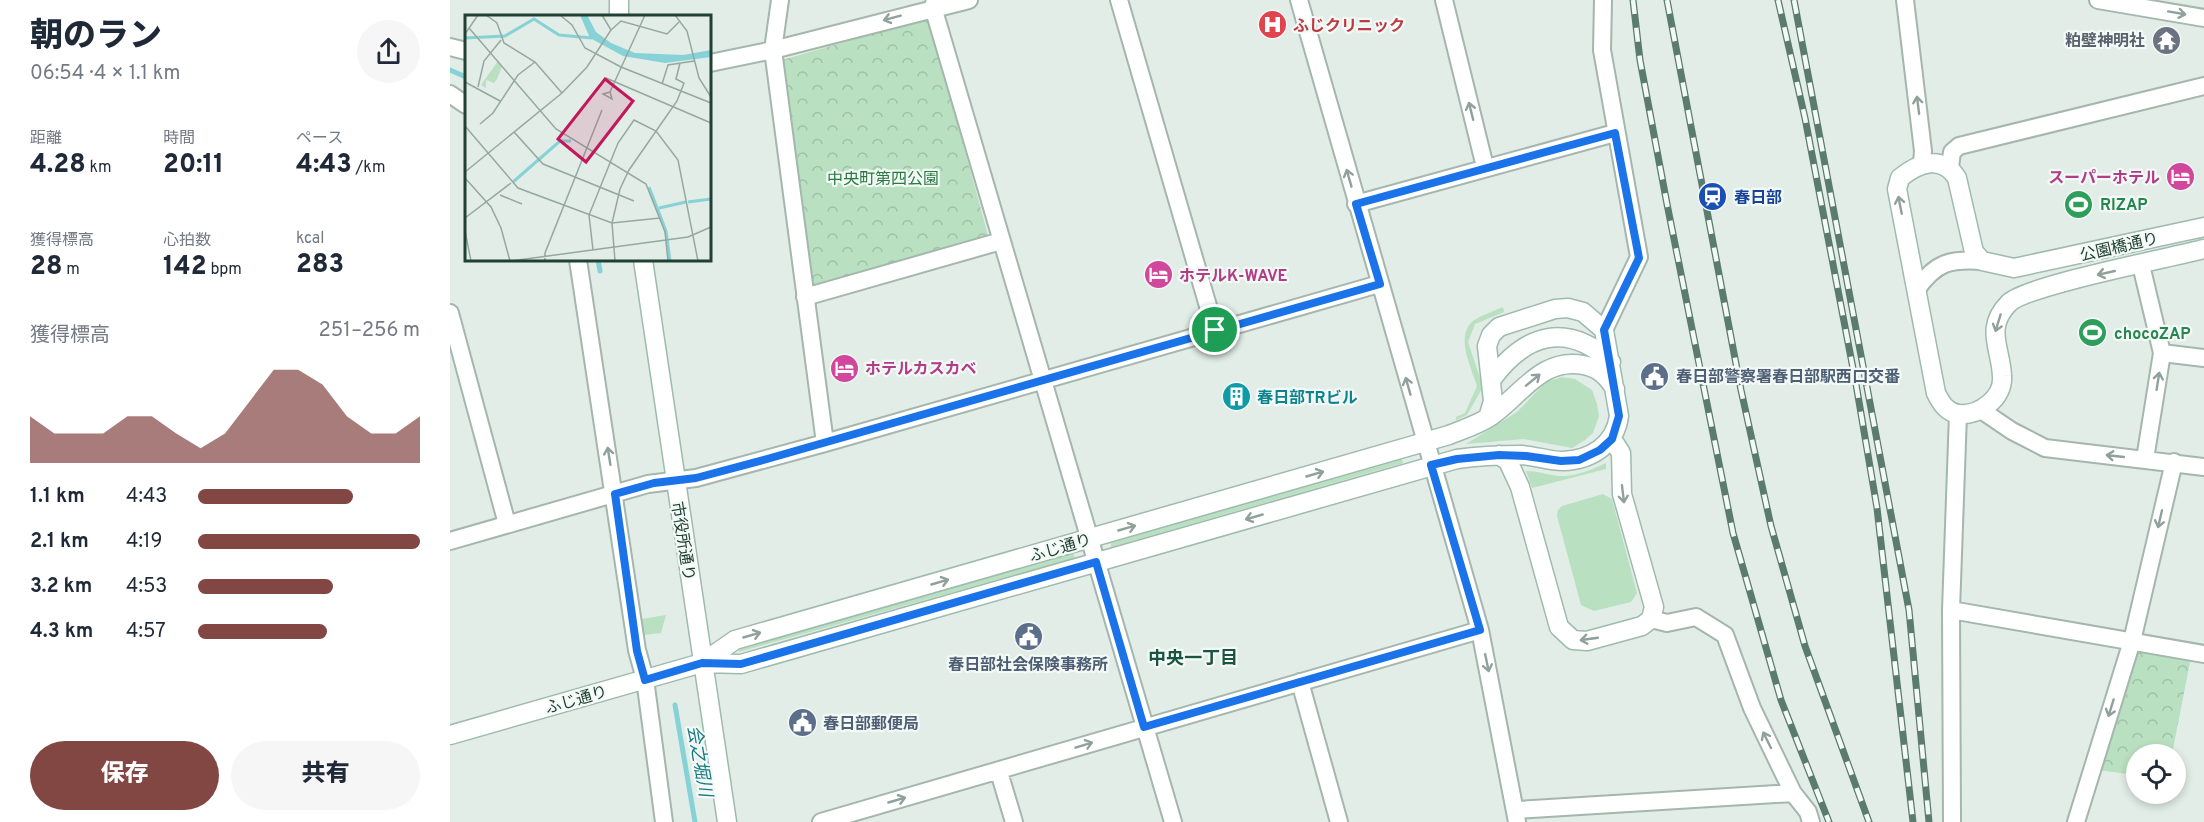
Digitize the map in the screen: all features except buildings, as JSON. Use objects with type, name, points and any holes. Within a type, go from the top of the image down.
[{"type":"street","points":[[780,0],[773,50],[825,443]]},
{"type":"street","points":[[711,63],[773,50],[934,4],[969,0]]},
{"type":"street","points":[[1119,0],[1215,330]]},
{"type":"street","points":[[1299,0],[1424,442],[1480,630],[1517,816],[1792,792]]},
{"type":"street","points":[[1444,0],[1485,167]]},
{"type":"street","points":[[1603,0],[1602,50],[1639,258],[1604,330]]},
{"type":"street","points":[[1905,0],[1923,151],[1922,163]]},
{"type":"street","points":[[2098,0],[2150,4],[2204,18]]},
{"type":"street","points":[[934,4],[1041,380],[1173,822]]},
{"type":"street","points":[[450,47],[465,51]]},
{"type":"street","points":[[1950,167],[1952,152],[1959,146],[2204,86]]},
{"type":"street","points":[[450,94],[465,104]]},
{"type":"street","points":[[1356,204],[1615,133]]},
{"type":"street","points":[[1982,261],[1974,252],[1957,178],[1950,167],[1938,163],[1922,163],[1900,178],[1897,189],[1936,393],[1947,410],[1958,414],[1981,410],[2012,431],[2045,448],[2204,467]]},
{"type":"street","name":"公園橋通り","points":[[1982,261],[2014,268],[2035,265],[2204,227]]},
{"type":"street","points":[[805,297],[1001,241]]},
{"type":"street","name":"公園橋通り","points":[[1981,410],[2000,390],[2002,377],[1995,344],[1996,327],[2001,313],[2011,301],[2041,289],[2204,249]]},
{"type":"street","points":[[1917,289],[1928,273],[1945,263],[1958,260],[1982,261]]},
{"type":"street","points":[[578,261],[620,492],[637,651],[649,678],[663,822]]},
{"type":"street","name":"市役所通り","points":[[644,261],[674,480],[695,665],[727,822]]},
{"type":"street","points":[[2141,265],[2162,353],[2145,459]]},
{"type":"street","points":[[450,541],[648,484],[696,478],[825,443],[1380,284]]},
{"type":"street","points":[[1488,418],[1493,401],[1487,346],[1491,334],[1499,327],[1556,309],[1568,308],[1583,312],[1604,330],[1619,416],[1612,439],[1621,453],[1622,494],[1654,607],[1651,619],[1642,626],[1587,641],[1573,640],[1560,627],[1520,487],[1508,461],[1499,455]]},
{"type":"street","points":[[450,313],[507,524]]},
{"type":"street","points":[[1492,379],[1509,357],[1525,345],[1541,339],[1558,337],[1590,344],[1611,362]]},
{"type":"street","points":[[2162,353],[2204,358]]},
{"type":"street","name":"ふじ通り","points":[[695,665],[735,640],[1449,435],[1488,418],[1538,375],[1566,363],[1594,367],[1607,376],[1615,389]]},
{"type":"street","points":[[1954,822],[1951,610],[1958,414]]},
{"type":"street","name":"ふじ通り","points":[[450,735],[695,665],[741,664],[1431,465],[1457,459],[1499,455],[1561,461],[1579,460],[1600,450],[1612,439]]},
{"type":"street","points":[[2076,822],[2132,641],[2174,462]]},
{"type":"street","points":[[1951,610],[2204,654]]},
{"type":"street","points":[[1651,619],[1667,623],[1696,617],[1725,635],[1752,708],[1792,792],[1808,812],[1811,822]]},
{"type":"street","points":[[821,822],[856,817],[1144,727],[1480,630]]},
{"type":"street","points":[[1300,682],[1340,822]]},
{"type":"street","points":[[999,772],[1014,822]]},
{"type":"green space","name":"中央町第四公園","points":[[929,18],[989,239],[809,292],[782,60]]},
{"type":"green space","points":[[1503,307],[1504,312],[1475,324],[1468,342],[1483,387],[1467,415],[1456,420],[1456,417],[1465,413],[1477,386],[1466,351],[1465,341],[1469,325],[1476,319]]},
{"type":"green space","points":[[1562,377],[1575,379],[1592,390],[1599,416],[1593,433],[1585,440],[1572,448],[1524,439],[1466,444],[1517,412],[1546,382]]},
{"type":"green space","points":[[1401,457],[1403,463],[1111,547],[1111,543]]},
{"type":"green space","points":[[1606,463],[1606,469],[1532,488],[1526,471],[1565,476],[1581,473]]},
{"type":"green space","points":[[1603,494],[1612,499],[1637,593],[1631,602],[1594,611],[1581,605],[1557,516],[1562,506]]},
{"type":"green space","points":[[1073,553],[1075,558],[739,652],[739,647]]},
{"type":"green space","points":[[666,615],[661,633],[643,635],[642,619]]},
{"type":"green space","points":[[2134,645],[2191,657],[2174,744],[2126,744],[2126,774],[2098,770]]},
{"type":"waterway","name":"会之堀川","points":[[450,70],[465,77]]},
{"type":"waterway","name":"会之堀川","points":[[598,261],[600,271]]},
{"type":"waterway","name":"会之堀川","points":[[675,705],[695,822]]},
{"type":"railway","points":[[1633,0],[1640,60],[1667,204],[1733,533],[1781,700],[1829,822]]},
{"type":"railway","points":[[1667,0],[1741,390],[1771,526],[1805,646],[1869,822]]},
{"type":"railway","points":[[1778,0],[1805,118],[1856,384],[1877,508],[1913,822]]},
{"type":"railway","points":[[1794,0],[1909,610],[1929,822]]},
{"type":"place","name":"ふじクリニック","points":[[1272,25]]},
{"type":"place","name":"粕壁神明社","points":[[2166,40]]},
{"type":"place","name":"スーパーホテル","points":[[2181,177]]},
{"type":"place","name":"春日部","points":[[1713,197]]},
{"type":"place","name":"RIZAP","points":[[2079,204]]},
{"type":"place","name":"ホテルK-WAVE","points":[[1158,275]]},
{"type":"place","name":"chocoZAP","points":[[2093,333]]},
{"type":"place","name":"ホテルカスカベ","points":[[844,368]]},
{"type":"place","name":"春日部警察署春日部駅西口交番","points":[[1655,376]]},
{"type":"place","name":"春日部TRビル","points":[[1236,397]]},
{"type":"place","name":"春日部社会保険事務所","points":[[1028,636]]},
{"type":"place","name":"春日部郵便局","points":[[802,723]]},
{"type":"district","name":"中央一丁目","points":[[1193,658]]},
{"type":"route","points":[[1615,133],[1639,258],[1604,330],[1619,416],[1618,426],[1612,439],[1600,450],[1579,460],[1561,461],[1499,455],[1457,459],[1431,465],[1480,630],[1144,727],[1096,562],[741,664],[702,663],[645,680],[637,651],[615,494],[654,483],[709,475],[1215,330],[1380,284],[1356,204],[1615,133]]}]
